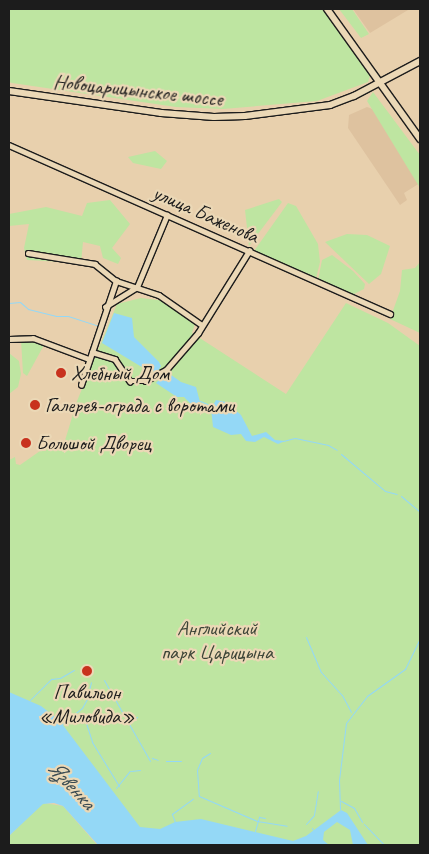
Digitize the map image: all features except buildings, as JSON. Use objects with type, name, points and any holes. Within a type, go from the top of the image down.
[{"type":"main road","points":[[327,9],[420,138]]},
{"type":"main road","name":"Новоцарицынское шоссе","points":[[9,91],[161,113],[214,117],[317,108],[344,100],[380,84],[420,61]]},
{"type":"street","name":"улица Баженова","points":[[9,145],[390,314]]},
{"type":"street","points":[[105,307],[137,287],[168,215]]},
{"type":"street","points":[[92,352],[115,359],[130,381],[145,381],[166,370],[180,358],[249,251]]},
{"type":"street","points":[[28,253],[87,261],[116,281],[160,295],[202,325]]},
{"type":"street","points":[[81,385],[105,307],[116,281]]},
{"type":"street","points":[[9,339],[32,338],[90,359]]},
{"type":"shaded area","points":[[353,9],[407,9],[408,10],[370,33]]},
{"type":"shaded area","points":[[367,107],[378,111],[420,183],[404,193],[407,200],[400,205],[348,128],[349,115]]},
{"type":"green space","points":[[9,9],[322,9],[370,76],[368,82],[317,101],[223,109],[176,107],[12,83],[9,82]]},
{"type":"green space","points":[[339,9],[352,9],[369,34],[361,38]]},
{"type":"green space","points":[[373,92],[420,155],[420,188],[367,101]]},
{"type":"green space","points":[[155,151],[167,161],[161,169],[133,163],[128,157]]},
{"type":"green space","points":[[279,199],[282,202],[249,246],[245,210]]},
{"type":"green space","points":[[110,200],[130,224],[112,248],[121,258],[118,264],[103,258],[100,246],[83,242],[81,263],[27,260],[24,248],[29,224],[9,226],[9,214],[46,207],[82,216],[87,203]]},
{"type":"green space","points":[[288,203],[296,206],[318,244],[320,262],[316,279],[254,251]]},
{"type":"green space","points":[[347,234],[367,235],[390,246],[381,274],[369,284],[325,242]]},
{"type":"green space","points":[[332,255],[353,271],[365,284],[364,289],[352,295],[318,280],[322,260]]},
{"type":"green space","points":[[420,262],[420,333],[390,319],[400,291],[402,270],[415,268]]},
{"type":"green space","name":"Английский парк Царицына","points":[[141,298],[166,301],[195,324],[192,333],[286,394],[346,303],[388,323],[420,346],[420,845],[126,845],[9,734],[9,460],[15,457],[16,464],[20,465],[40,451],[46,451],[47,446],[63,447],[77,401],[117,304]]},
{"type":"green space","points":[[21,340],[44,345],[27,376],[23,373]]},
{"type":"green space","points":[[9,353],[19,361],[21,374],[18,387],[9,394]]},
{"type":"green space","points":[[43,803],[63,806],[97,845],[9,845],[9,836]]},
{"type":"water","points":[[114,313],[132,318],[134,337],[159,362],[161,366],[158,371],[150,372],[102,343]]},
{"type":"water","points":[[167,372],[181,382],[196,387],[200,402],[195,408],[184,397],[177,397],[156,383]]},
{"type":"water","points":[[216,400],[226,402],[241,415],[252,436],[266,432],[275,440],[285,441],[278,444],[264,437],[255,442],[246,441],[241,434],[231,435],[213,427],[211,409]]},
{"type":"water","name":"Язвенка","points":[[9,692],[41,706],[59,720],[140,827],[160,829],[175,822],[201,819],[293,841],[306,836],[341,810],[347,813],[368,845],[353,845],[350,830],[337,822],[324,832],[323,840],[329,845],[98,845],[63,806],[54,803],[43,804],[9,836]]},
{"type":"waterway","points":[[9,303],[20,302],[28,309],[56,316],[68,316],[98,326]]},
{"type":"waterway","points":[[200,401],[212,406]]},
{"type":"waterway","points":[[283,441],[295,438],[328,445],[337,450]]},
{"type":"waterway","points":[[341,454],[385,491],[397,494]]},
{"type":"waterway","points":[[401,496],[420,512]]},
{"type":"waterway","points":[[306,637],[321,672],[342,695],[351,712]]},
{"type":"waterway","points":[[340,809],[339,780],[346,723],[367,696],[405,669],[420,638]]},
{"type":"waterway","points":[[60,678],[74,670]]},
{"type":"waterway","points":[[30,700],[51,679],[60,678]]},
{"type":"waterway","points":[[104,680],[150,761]]},
{"type":"waterway","points":[[88,695],[91,682]]},
{"type":"waterway","points":[[68,719],[82,708],[87,699]]},
{"type":"waterway","points":[[131,722],[137,717]]},
{"type":"waterway","points":[[62,724],[68,720]]},
{"type":"waterway","points":[[86,723],[92,742],[119,786]]},
{"type":"waterway","points":[[210,753],[202,758],[197,770],[199,796],[257,821],[287,826]]},
{"type":"waterway","points":[[152,758],[158,760]]},
{"type":"waterway","points":[[166,761],[181,761]]},
{"type":"waterway","points":[[131,771],[140,770]]},
{"type":"waterway","points":[[116,788],[130,771]]},
{"type":"waterway","points":[[306,824],[314,815],[318,791]]},
{"type":"waterway","points":[[175,822],[172,814],[193,799]]},
{"type":"waterway","points":[[341,801],[354,808],[362,822]]},
{"type":"waterway","points":[[255,831],[259,817],[265,818]]},
{"type":"waterway","points":[[364,824],[384,845]]},
{"type":"place","name":"Хлебный Дом","points":[[61,373]]},
{"type":"place","name":"Галерея-ограда с воротами","points":[[35,405]]},
{"type":"place","name":"Большой Дворец","points":[[26,443]]},
{"type":"place","name":"Павильон «Миловида»","points":[[87,671]]}]
